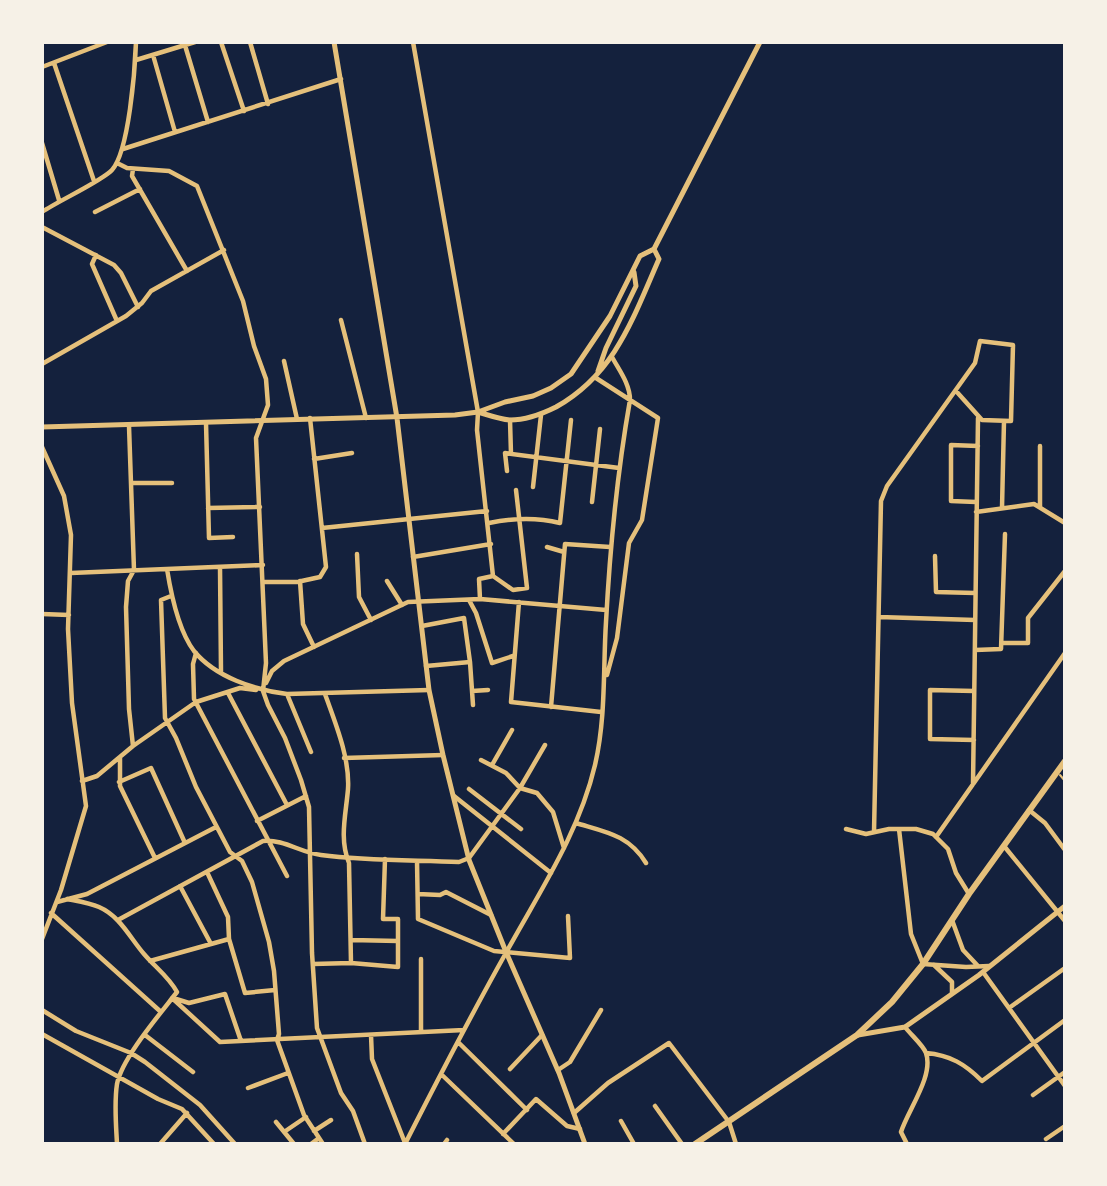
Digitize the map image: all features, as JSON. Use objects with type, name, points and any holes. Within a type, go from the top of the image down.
[{"type":"main road","points":[[695,1144],[857,1035],[892,1002],[923,964],[1028,809],[1065,761]]},
{"type":"street","points":[[42,67],[107,42]]},
{"type":"street","points":[[42,212],[111,172],[117,163],[123,149],[136,60],[136,42]]},
{"type":"street","points":[[136,60],[195,42]]},
{"type":"street","points":[[221,42],[244,111]]},
{"type":"street","points":[[250,42],[268,104]]},
{"type":"street","points":[[334,42],[397,417],[429,690],[443,755],[469,858],[506,952],[558,1070],[586,1144]]},
{"type":"street","points":[[413,42],[478,412],[477,430],[493,576]]},
{"type":"street","points":[[478,412],[533,396],[551,388],[570,374],[610,316],[640,256],[654,249],[761,42]]},
{"type":"street","points":[[185,43],[208,122]]},
{"type":"street","points":[[153,55],[175,132]]},
{"type":"street","points":[[54,63],[94,181]]},
{"type":"street","points":[[123,149],[341,79]]},
{"type":"street","points":[[42,143],[59,200]]},
{"type":"street","points":[[117,163],[133,169],[169,171],[197,186],[243,301],[254,346],[266,379],[268,405],[256,438],[264,582],[264,691],[285,738],[309,807],[317,1028],[341,1093],[353,1111],[365,1144]]},
{"type":"street","points":[[133,169],[132,176],[187,271]]},
{"type":"street","points":[[95,212],[140,189]]},
{"type":"street","points":[[42,227],[114,265],[138,307]]},
{"type":"street","points":[[42,427],[397,417],[478,412],[510,419],[541,415],[573,398],[596,378],[612,357],[659,259],[654,249]]},
{"type":"street","points":[[42,364],[138,307],[151,291],[224,250]]},
{"type":"street","points":[[96,255],[92,264],[117,321]]},
{"type":"street","points":[[596,378],[606,348],[636,286],[634,272]]},
{"type":"street","points":[[341,320],[366,418]]},
{"type":"street","points":[[874,832],[881,501],[887,486],[975,363],[980,341],[1013,345],[1012,421],[978,418],[956,391]]},
{"type":"street","points":[[405,1144],[440,1074],[564,848],[576,823],[595,762],[605,680],[610,547],[618,468],[630,400],[624,377],[612,357]]},
{"type":"street","points":[[284,361],[297,419]]},
{"type":"street","points":[[596,378],[658,418],[642,520],[629,543],[617,638],[605,680]]},
{"type":"street","points":[[533,486],[541,415]]},
{"type":"street","points":[[264,582],[300,581],[320,577],[326,567],[310,418]]},
{"type":"street","points":[[973,784],[978,418]]},
{"type":"street","points":[[510,419],[511,454]]},
{"type":"street","points":[[489,523],[519,519],[542,519],[560,523],[571,421]]},
{"type":"street","points":[[1002,509],[1004,421]]},
{"type":"street","points":[[206,423],[209,538],[233,537]]},
{"type":"street","points":[[129,426],[134,570],[128,581],[126,607],[129,709],[133,746]]},
{"type":"street","points":[[592,502],[600,429]]},
{"type":"street","points":[[976,502],[951,501],[951,445],[978,446]]},
{"type":"street","points":[[1040,446],[1040,507]]},
{"type":"street","points":[[42,447],[64,496],[71,535],[69,615],[72,703],[86,806],[42,939]]},
{"type":"street","points":[[314,459],[352,453]]},
{"type":"street","points":[[506,471],[505,453],[618,468]]},
{"type":"street","points":[[131,483],[172,482]]},
{"type":"street","points":[[480,599],[479,579],[493,576],[513,590],[527,588],[516,490]]},
{"type":"street","points":[[976,512],[1034,504],[1065,523]]},
{"type":"street","points":[[208,508],[260,507]]},
{"type":"street","points":[[323,528],[487,511]]},
{"type":"street","points":[[975,650],[1001,649],[1005,534]]},
{"type":"street","points":[[413,557],[491,544]]},
{"type":"street","points":[[551,707],[565,544],[610,547]]},
{"type":"street","points":[[547,547],[564,552]]},
{"type":"street","points":[[357,554],[359,597],[371,620]]},
{"type":"street","points":[[935,556],[936,592],[975,593]]},
{"type":"street","points":[[71,573],[263,565]]},
{"type":"street","points":[[220,566],[221,672]]},
{"type":"street","points":[[167,569],[171,596],[192,649],[206,663],[221,672],[264,691]]},
{"type":"street","points":[[1002,643],[1028,643],[1028,618],[1065,571]]},
{"type":"street","points":[[300,581],[303,624],[314,647]]},
{"type":"street","points":[[387,581],[402,605]]},
{"type":"street","points":[[171,596],[161,600],[165,718],[216,827],[252,882],[269,942],[279,1034],[277,1040],[306,1117],[323,1144]]},
{"type":"street","points":[[264,691],[272,671],[284,661],[402,605],[419,600],[480,599],[607,610]]},
{"type":"street","points":[[469,600],[492,663],[514,656]]},
{"type":"street","points":[[519,602],[511,702],[601,712]]},
{"type":"street","points":[[42,614],[69,615]]},
{"type":"street","points":[[879,617],[975,620]]},
{"type":"street","points":[[422,626],[464,618],[472,705]]},
{"type":"street","points":[[196,653],[193,664],[194,699],[287,876]]},
{"type":"street","points":[[936,837],[1065,653]]},
{"type":"street","points":[[426,666],[470,662]]},
{"type":"street","points":[[82,780],[97,776],[133,746],[196,702],[240,688],[286,694],[429,690]]},
{"type":"street","points":[[472,691],[488,690]]},
{"type":"street","points":[[974,691],[930,690],[930,739],[974,740]]},
{"type":"street","points":[[228,693],[287,805]]},
{"type":"street","points":[[286,694],[311,752]]},
{"type":"street","points":[[325,694],[344,758],[348,788],[345,802],[344,852],[349,863],[351,963]]},
{"type":"street","points":[[492,765],[512,730]]},
{"type":"street","points":[[118,920],[237,856],[273,840],[311,853],[346,857],[459,862],[469,858],[520,788],[545,745]]},
{"type":"street","points":[[344,758],[443,755]]},
{"type":"street","points":[[120,756],[119,782],[155,858]]},
{"type":"street","points":[[481,760],[506,773],[520,788],[537,793],[553,812],[564,848]]},
{"type":"street","points":[[119,782],[151,768],[185,843]]},
{"type":"street","points":[[468,789],[521,829]]},
{"type":"street","points":[[453,795],[551,873]]},
{"type":"street","points":[[257,821],[306,796]]},
{"type":"street","points":[[1028,809],[1045,822],[1065,850]]},
{"type":"street","points":[[576,823],[621,837],[637,849],[646,863]]},
{"type":"street","points":[[56,902],[87,894],[216,827]]},
{"type":"street","points":[[846,829],[866,834],[916,829],[933,834],[947,849],[956,873],[969,894]]},
{"type":"street","points":[[899,829],[911,934],[923,964],[981,970]]},
{"type":"street","points":[[1003,845],[1065,921]]},
{"type":"street","points":[[313,964],[351,963],[398,967],[398,919],[383,919],[385,859]]},
{"type":"street","points":[[417,861],[418,919],[494,951],[570,958],[568,916]]},
{"type":"street","points":[[207,872],[228,917],[229,939],[245,993],[275,990]]},
{"type":"street","points":[[180,886],[211,943]]},
{"type":"street","points":[[418,894],[440,895],[446,892],[491,915]]},
{"type":"street","points":[[67,899],[99,906],[118,920],[177,992],[131,1053],[118,1081],[117,1144]]},
{"type":"street","points":[[857,1035],[905,1027],[990,966],[1065,906]]},
{"type":"street","points":[[51,913],[162,1012]]},
{"type":"street","points":[[952,920],[963,950],[981,970],[1065,1086]]},
{"type":"street","points":[[150,961],[229,939]]},
{"type":"street","points":[[351,940],[398,941]]},
{"type":"street","points":[[421,959],[421,1032]]},
{"type":"street","points":[[934,965],[952,982],[952,994]]},
{"type":"street","points":[[1009,1008],[1065,968]]},
{"type":"street","points":[[172,998],[189,1003],[225,994],[241,1041]]},
{"type":"street","points":[[172,998],[220,1042],[464,1030]]},
{"type":"street","points":[[42,1010],[76,1031],[131,1053],[200,1105],[235,1144]]},
{"type":"street","points":[[558,1070],[570,1062],[601,1010]]},
{"type":"street","points":[[926,1053],[946,1055],[968,1067],[982,1081],[1065,1020]]},
{"type":"street","points":[[905,1027],[926,1053],[927,1076],[906,1115],[901,1132],[907,1144]]},
{"type":"street","points":[[42,1034],[187,1114],[214,1144]]},
{"type":"street","points":[[145,1035],[193,1072]]},
{"type":"street","points":[[371,1035],[372,1059],[405,1144]]},
{"type":"street","points":[[510,1069],[542,1035]]},
{"type":"street","points":[[458,1042],[527,1110]]},
{"type":"street","points":[[574,1113],[608,1083],[669,1043],[729,1122],[736,1144]]},
{"type":"street","points":[[1033,1095],[1065,1072]]},
{"type":"street","points":[[248,1088],[288,1073]]},
{"type":"street","points":[[440,1074],[514,1144]]},
{"type":"street","points":[[503,1134],[536,1099],[567,1126],[580,1129]]},
{"type":"street","points":[[655,1106],[682,1144]]},
{"type":"street","points":[[160,1144],[187,1114]]},
{"type":"street","points":[[284,1132],[306,1117]]},
{"type":"street","points":[[314,1131],[331,1120]]},
{"type":"street","points":[[621,1121],[634,1144]]},
{"type":"street","points":[[276,1122],[294,1144]]},
{"type":"street","points":[[1046,1139],[1065,1126]]},
{"type":"street","points":[[311,1144],[319,1138]]},
{"type":"lane","points":[[1058,771],[1065,781]]}]
